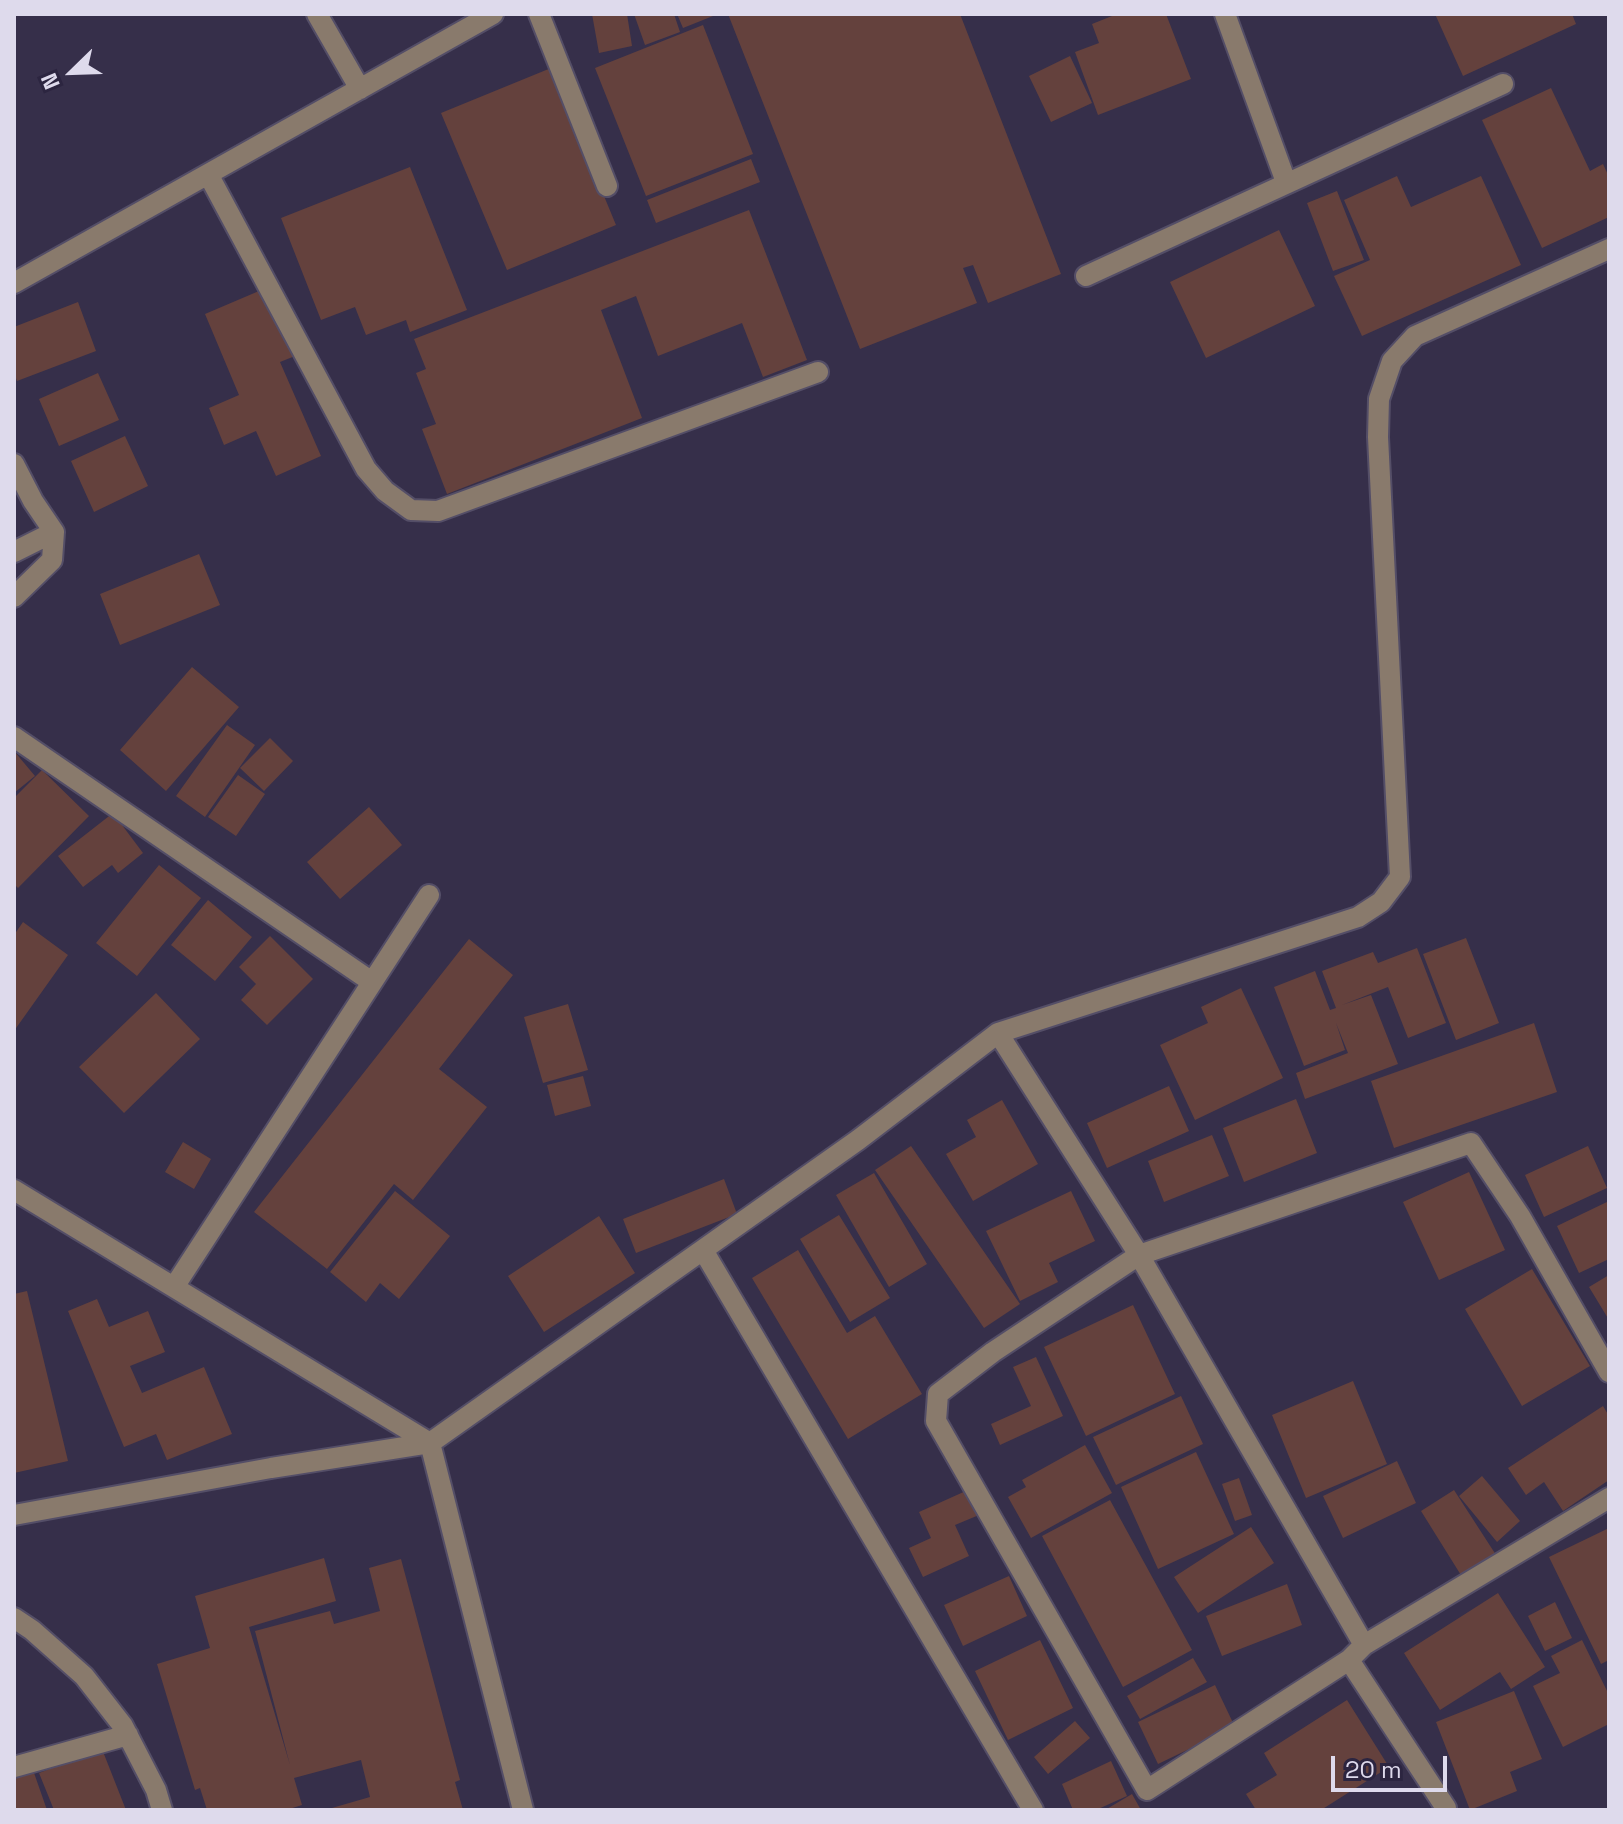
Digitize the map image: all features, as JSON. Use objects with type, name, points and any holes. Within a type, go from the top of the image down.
[{"type":"street","points":[[317,14],[360,89]]},
{"type":"street","points":[[14,283],[493,14]]},
{"type":"street","points":[[539,14],[607,186]]},
{"type":"street","points":[[1225,14],[1286,182]]},
{"type":"street","points":[[1086,276],[1503,84]]},
{"type":"street","points":[[208,174],[366,469],[385,491],[411,510],[438,511],[818,372]]},
{"type":"street","points":[[14,1515],[271,1468],[430,1443],[858,1140],[998,1033],[1358,917],[1381,902],[1400,877],[1378,437],[1379,399],[1392,361],[1415,336],[1609,249]]},
{"type":"street","points":[[14,464],[54,532],[52,560],[14,597]]},
{"type":"street","points":[[14,552],[54,532]]},
{"type":"street","points":[[14,737],[372,982]]},
{"type":"street","points":[[174,1287],[429,895]]},
{"type":"street","points":[[998,1033],[1139,1255],[1364,1645]]},
{"type":"street","points":[[1609,1372],[1520,1216],[1471,1143],[1139,1255],[993,1352],[938,1394],[936,1421],[1147,1790],[1349,1660],[1364,1645],[1609,1498]]},
{"type":"street","points":[[14,1190],[430,1443],[523,1810]]},
{"type":"street","points":[[703,1250],[1033,1810]]},
{"type":"street","points":[[14,1618],[84,1676],[123,1726],[156,1790],[162,1810]]},
{"type":"street","points":[[1349,1660],[1446,1808]]},
{"type":"street","points":[[14,1767],[128,1735]]},
{"type":"building","points":[[592,14],[627,14],[632,46],[599,53]]},
{"type":"building","points":[[634,14],[674,14],[680,32],[645,45]]},
{"type":"building","points":[[677,14],[718,14],[683,28]]},
{"type":"building","points":[[728,14],[960,14],[1061,274],[988,303],[973,265],[963,268],[977,303],[860,349]]},
{"type":"building","points":[[1117,14],[1166,14],[1191,79],[1098,115],[1075,52],[1099,43],[1092,24]]},
{"type":"building","points":[[1435,14],[1572,14],[1576,24],[1463,76]]},
{"type":"building","points":[[703,25],[753,154],[646,196],[595,68]]},
{"type":"building","points":[[1070,56],[1092,103],[1051,122],[1029,76]]},
{"type":"building","points":[[551,68],[616,225],[507,270],[441,113]]},
{"type":"building","points":[[1551,88],[1590,171],[1603,164],[1609,177],[1609,217],[1542,248],[1482,120]]},
{"type":"building","points":[[751,159],[760,182],[656,223],[647,200]]},
{"type":"building","points":[[410,167],[467,310],[410,332],[406,320],[366,335],[355,307],[321,320],[281,218]]},
{"type":"building","points":[[1397,176],[1411,207],[1481,176],[1521,265],[1362,336],[1334,276],[1370,260],[1344,200]]},
{"type":"building","points":[[1337,191],[1364,260],[1333,271],[1307,203]]},
{"type":"building","points":[[749,210],[807,360],[763,377],[742,323],[658,356],[636,296],[601,310],[642,418],[447,494],[422,429],[436,424],[416,373],[426,369],[414,339]]},
{"type":"building","points":[[1279,230],[1315,306],[1206,358],[1170,282]]},
{"type":"building","points":[[266,288],[295,356],[280,362],[321,456],[276,476],[256,431],[224,445],[209,408],[239,395],[205,314]]},
{"type":"building","points":[[78,302],[96,351],[17,381],[14,373],[14,327]]},
{"type":"building","points":[[98,373],[119,420],[59,446],[39,399]]},
{"type":"building","points":[[125,436],[148,486],[94,512],[71,461]]},
{"type":"building","points":[[199,554],[220,605],[120,645],[100,594]]},
{"type":"building","points":[[192,667],[239,707],[166,791],[120,750]]},
{"type":"building","points":[[227,725],[255,745],[205,817],[176,796]]},
{"type":"building","points":[[270,738],[293,761],[264,791],[240,768]]},
{"type":"building","points":[[14,751],[35,776],[14,793]]},
{"type":"building","points":[[42,770],[89,816],[18,888],[14,884],[14,798]]},
{"type":"building","points":[[238,775],[265,794],[236,836],[208,817]]},
{"type":"building","points":[[369,807],[402,845],[340,899],[307,862]]},
{"type":"building","points":[[113,813],[143,853],[118,873],[112,865],[83,887],[58,856]]},
{"type":"building","points":[[159,865],[201,898],[137,976],[96,943]]},
{"type":"building","points":[[208,900],[252,937],[215,981],[171,945]]},
{"type":"building","points":[[23,922],[68,955],[14,1031],[14,935]]},
{"type":"building","points":[[270,936],[313,979],[267,1025],[241,1000],[256,984],[239,967]]},
{"type":"building","points":[[1466,938],[1499,1023],[1456,1040],[1423,954]]},
{"type":"building","points":[[469,939],[513,975],[439,1069],[487,1107],[413,1200],[394,1184],[327,1269],[254,1212]]},
{"type":"building","points":[[1417,948],[1446,1023],[1408,1038],[1388,987],[1342,1005],[1371,995],[1398,1064],[1305,1099],[1296,1073],[1348,1053],[1336,1023],[1345,1050],[1304,1066],[1274,987],[1315,971],[1330,1010],[1336,1008],[1322,971],[1373,952],[1378,963]]},
{"type":"building","points":[[1241,988],[1283,1078],[1195,1120],[1160,1045],[1208,1023],[1201,1007]]},
{"type":"building","points":[[156,993],[200,1039],[124,1113],[79,1067]]},
{"type":"building","points":[[568,1004],[588,1070],[543,1083],[524,1017]]},
{"type":"building","points":[[1534,1023],[1557,1092],[1394,1148],[1371,1081]]},
{"type":"building","points":[[583,1076],[591,1106],[555,1116],[547,1085]]},
{"type":"building","points":[[1169,1086],[1189,1131],[1107,1168],[1087,1123]]},
{"type":"building","points":[[1296,1099],[1317,1153],[1244,1182],[1223,1128]]},
{"type":"building","points":[[1002,1100],[1038,1164],[973,1201],[946,1154],[976,1137],[967,1120]]},
{"type":"building","points":[[1212,1135],[1229,1176],[1164,1202],[1148,1161]]},
{"type":"building","points":[[183,1142],[211,1159],[194,1189],[165,1172]]},
{"type":"building","points":[[911,1146],[1020,1304],[984,1328],[875,1170]]},
{"type":"building","points":[[1588,1146],[1607,1188],[1544,1217],[1525,1175]]},
{"type":"building","points":[[1469,1172],[1505,1250],[1439,1280],[1403,1202]]},
{"type":"building","points":[[874,1173],[927,1264],[889,1287],[836,1195]]},
{"type":"building","points":[[724,1179],[737,1214],[636,1253],[623,1219]]},
{"type":"building","points":[[395,1191],[450,1236],[399,1299],[380,1283],[366,1302],[330,1272]]},
{"type":"building","points":[[1071,1191],[1095,1241],[1049,1263],[1058,1282],[1020,1301],[986,1231]]},
{"type":"building","points":[[1609,1201],[1609,1259],[1579,1273],[1557,1226]]},
{"type":"building","points":[[839,1215],[890,1298],[850,1322],[800,1239]]},
{"type":"building","points":[[599,1216],[635,1273],[544,1332],[508,1276]]},
{"type":"building","points":[[798,1250],[847,1333],[875,1316],[922,1394],[848,1439],[752,1278]]},
{"type":"building","points":[[1532,1269],[1590,1366],[1522,1406],[1465,1309]]},
{"type":"building","points":[[1609,1275],[1609,1320],[1589,1287]]},
{"type":"building","points":[[27,1291],[68,1461],[14,1473],[14,1294]]},
{"type":"building","points":[[97,1299],[109,1327],[148,1311],[165,1352],[130,1366],[142,1393],[204,1367],[232,1434],[167,1460],[156,1434],[124,1447],[68,1311]]},
{"type":"building","points":[[1133,1305],[1175,1394],[1086,1436],[1044,1347]]},
{"type":"building","points":[[1036,1357],[1063,1416],[1000,1445],[991,1424],[1031,1406],[1013,1367]]},
{"type":"building","points":[[1353,1381],[1387,1464],[1306,1498],[1272,1415]]},
{"type":"building","points":[[1181,1396],[1203,1444],[1116,1485],[1093,1437]]},
{"type":"building","points":[[1603,1406],[1609,1416],[1609,1480],[1563,1511],[1544,1482],[1526,1495],[1508,1468]]},
{"type":"building","points":[[1085,1445],[1112,1493],[1031,1538],[1008,1497],[1026,1487],[1022,1480]]},
{"type":"building","points":[[1196,1452],[1234,1534],[1158,1569],[1121,1487]]},
{"type":"building","points":[[1397,1461],[1416,1503],[1343,1538],[1323,1496]]},
{"type":"building","points":[[1482,1476],[1520,1521],[1497,1542],[1459,1496]]},
{"type":"building","points":[[1239,1478],[1252,1515],[1235,1521],[1222,1484]]},
{"type":"building","points":[[968,1490],[979,1515],[955,1525],[969,1556],[923,1577],[909,1548],[931,1538],[919,1512]]},
{"type":"building","points":[[1454,1490],[1498,1558],[1464,1580],[1421,1511]]},
{"type":"building","points":[[1110,1500],[1192,1650],[1123,1687],[1042,1536]]},
{"type":"building","points":[[1251,1527],[1274,1563],[1198,1613],[1174,1577]]},
{"type":"building","points":[[1609,1528],[1609,1660],[1601,1664],[1549,1557]]},
{"type":"building","points":[[324,1558],[336,1601],[249,1627],[290,1765],[255,1631],[330,1611],[334,1624],[380,1611],[369,1568],[401,1559],[460,1780],[455,1782],[463,1810],[325,1810],[370,1797],[361,1760],[294,1778],[302,1805],[286,1810],[207,1810],[200,1788],[195,1790],[157,1664],[210,1648],[195,1596]]},
{"type":"building","points":[[1009,1576],[1027,1616],[963,1646],[944,1605]]},
{"type":"building","points":[[1287,1584],[1302,1625],[1222,1656],[1206,1616]]},
{"type":"building","points":[[1498,1593],[1545,1667],[1511,1689],[1500,1672],[1440,1710],[1404,1653]]},
{"type":"building","points":[[1555,1602],[1572,1638],[1545,1651],[1528,1616]]},
{"type":"building","points":[[1040,1640],[1073,1708],[1008,1740],[975,1671]]},
{"type":"building","points":[[1582,1640],[1609,1695],[1609,1724],[1563,1747],[1533,1686],[1560,1673],[1551,1656]]},
{"type":"building","points":[[1193,1658],[1207,1682],[1140,1719],[1127,1696]]},
{"type":"building","points":[[1215,1685],[1235,1727],[1158,1764],[1138,1722]]},
{"type":"building","points":[[1514,1691],[1542,1759],[1510,1772],[1517,1791],[1470,1810],[1436,1722]]},
{"type":"building","points":[[1347,1700],[1389,1767],[1321,1810],[1256,1810],[1246,1794],[1277,1775],[1264,1753]]},
{"type":"building","points":[[1075,1721],[1090,1738],[1048,1774],[1034,1757]]},
{"type":"building","points":[[102,1749],[126,1810],[54,1810],[39,1773]]},
{"type":"building","points":[[1111,1761],[1127,1796],[1096,1810],[1073,1810],[1062,1784]]},
{"type":"building","points":[[33,1770],[47,1810],[14,1810],[14,1777]]},
{"type":"building","points":[[1132,1794],[1141,1810],[1105,1810]]}]
